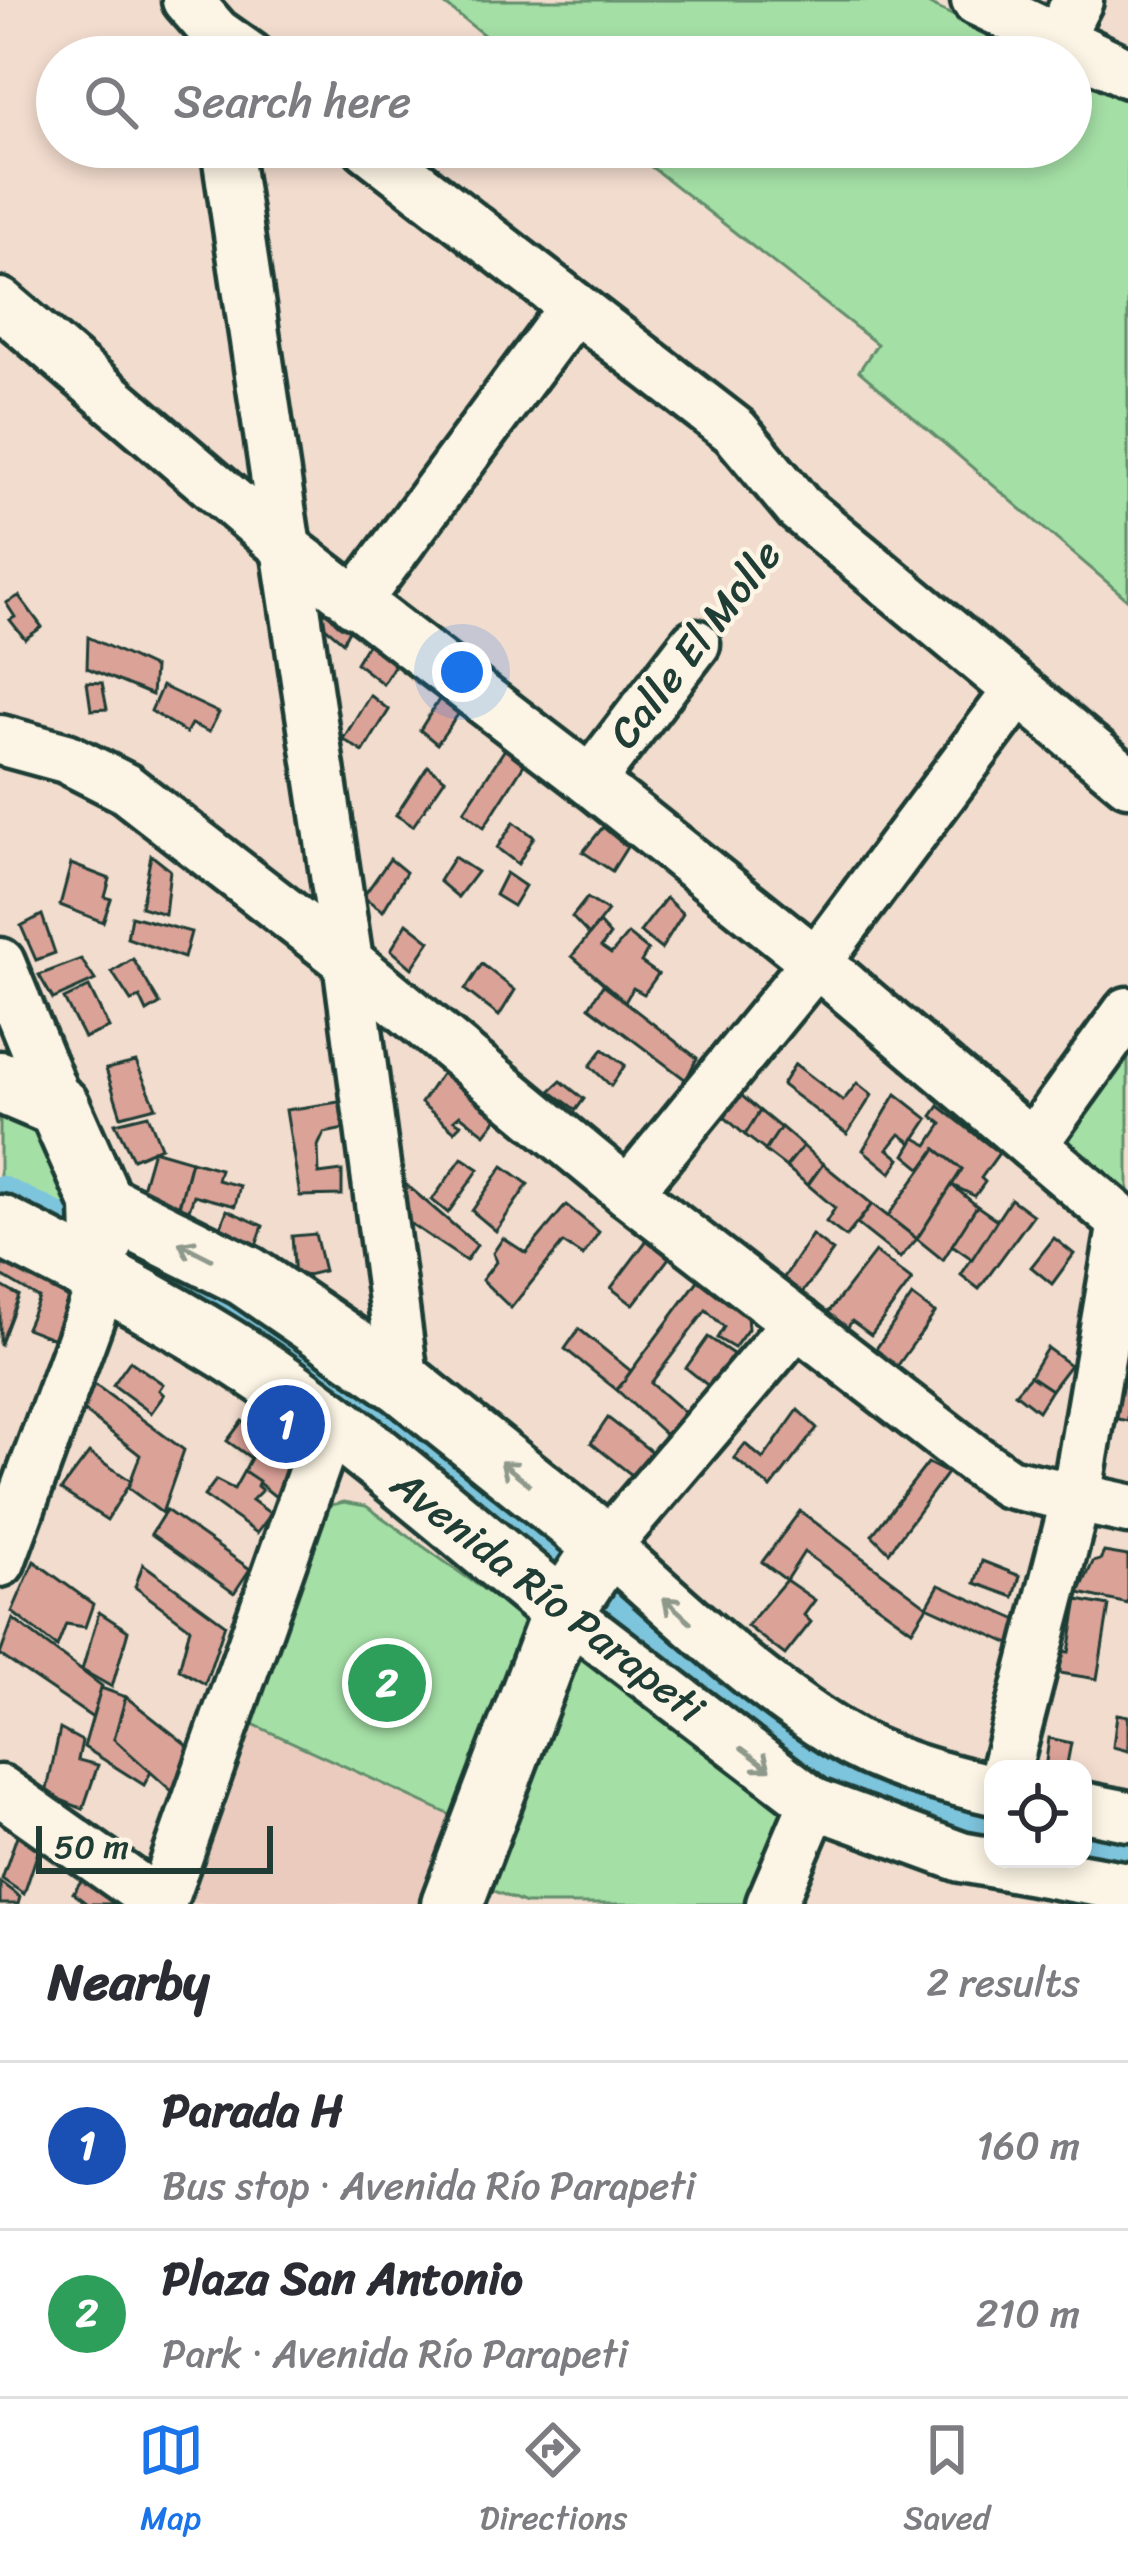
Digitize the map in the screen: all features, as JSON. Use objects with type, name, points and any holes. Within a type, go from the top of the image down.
[{"type":"main road","points":[[0,1082],[59,1107],[102,1204],[104,1278]]},
{"type":"main road","name":"Avenida Río Parapeti","points":[[102,1204],[246,1276],[404,1384],[606,1546]]},
{"type":"main road","name":"Avenida Río Parapeti","points":[[0,1226],[104,1278],[228,1350],[330,1424],[563,1611]]},
{"type":"main road","points":[[464,1900],[563,1611],[606,1546]]},
{"type":"street","points":[[976,0],[1068,19]]},
{"type":"street","points":[[185,2],[220,36]]},
{"type":"street","points":[[1092,41],[1128,73]]},
{"type":"street","points":[[229,168],[348,961],[404,1384]]},
{"type":"street","points":[[395,168],[735,431],[800,508],[1128,782]]},
{"type":"street","points":[[0,303],[285,547],[816,962],[1126,1222],[1076,1498],[1008,1760]]},
{"type":"street","points":[[355,603],[574,307]]},
{"type":"street","name":"Calle El Molle","points":[[590,781],[695,644]]},
{"type":"street","points":[[628,1192],[816,962],[1018,691]]},
{"type":"street","points":[[0,740],[66,758],[125,788],[348,961],[628,1192],[1007,1483],[1128,1509]]},
{"type":"street","points":[[0,963],[59,1107]]},
{"type":"street","points":[[1032,1145],[1128,1012]]},
{"type":"street","points":[[0,1562],[104,1278]]},
{"type":"street","points":[[606,1546],[797,1322]]},
{"type":"street","points":[[0,1790],[161,1904],[330,1424]]},
{"type":"street","name":"Avenida Río Parapeti","points":[[606,1546],[722,1649],[839,1735],[907,1766],[984,1787]]},
{"type":"street","name":"Avenida Río Parapeti","points":[[563,1611],[814,1803],[962,1858],[1128,1887]]},
{"type":"street","points":[[771,1904],[814,1803]]},
{"type":"street","points":[[1092,1810],[1128,1816]]},
{"type":"path","name":"Calle El Molle","points":[[695,644],[800,508]]},
{"type":"shaded area","points":[[253,1724],[464,1821],[434,1904],[191,1903]]},
{"type":"green space","points":[[439,0],[921,0],[995,36],[485,36]]},
{"type":"green space","points":[[1092,83],[1128,100],[1128,600],[859,371],[877,344],[653,168],[1092,168]]},
{"type":"green space","points":[[1128,1053],[1128,1192],[1064,1140]]},
{"type":"green space","points":[[0,1100],[33,1114],[88,1249],[0,1206]]},
{"type":"green space","points":[[344,1502],[366,1506],[534,1625],[464,1821],[244,1720],[323,1507]]},
{"type":"green space","points":[[581,1657],[781,1806],[787,1828],[756,1904],[525,1904],[485,1887],[557,1668]]},
{"type":"building","points":[[19,596],[42,627],[25,639],[10,620],[15,617],[6,603]]},
{"type":"building","points":[[329,603],[353,622],[343,642],[318,621]]},
{"type":"building","points":[[88,637],[154,668],[152,695],[87,668]]},
{"type":"building","points":[[371,638],[403,651],[383,684],[356,663]]},
{"type":"building","points":[[87,682],[102,683],[107,709],[91,710]]},
{"type":"building","points":[[162,686],[219,713],[209,732],[191,724],[186,733],[151,711]]},
{"type":"building","points":[[370,695],[389,710],[363,752],[343,739]]},
{"type":"building","points":[[440,698],[459,713],[437,744],[420,730]]},
{"type":"building","points":[[507,746],[527,760],[484,827],[464,811]]},
{"type":"building","points":[[428,766],[445,779],[413,826],[396,815]]},
{"type":"building","points":[[514,822],[534,837],[518,864],[497,848]]},
{"type":"building","points":[[603,827],[627,847],[612,871],[583,852]]},
{"type":"building","points":[[151,855],[170,870],[165,914],[141,907]]},
{"type":"building","points":[[454,857],[477,872],[458,897],[439,881]]},
{"type":"building","points":[[390,859],[406,872],[383,911],[363,897]]},
{"type":"building","points":[[71,864],[110,879],[105,897],[111,899],[103,922],[60,905]]},
{"type":"building","points":[[506,873],[525,886],[513,906],[495,895]]},
{"type":"building","points":[[587,898],[608,911],[589,935],[572,917]]},
{"type":"building","points":[[666,898],[683,914],[661,949],[640,932]]},
{"type":"building","points":[[42,915],[55,953],[36,960],[21,926]]},
{"type":"building","points":[[131,916],[191,932],[184,958],[127,938]]},
{"type":"building","points":[[407,923],[430,941],[412,968],[391,950]]},
{"type":"building","points":[[599,923],[610,935],[601,947],[611,954],[628,934],[648,950],[641,962],[658,974],[644,994],[633,988],[625,1002],[572,956]]},
{"type":"building","points":[[81,959],[95,980],[53,999],[39,975]]},
{"type":"building","points":[[133,959],[160,1004],[147,1012],[140,997],[131,1001],[112,972]]},
{"type":"building","points":[[482,964],[515,990],[499,1016],[465,990]]},
{"type":"building","points":[[603,985],[697,1058],[686,1080],[589,1007]]},
{"type":"building","points":[[89,987],[109,1028],[84,1038],[64,999]]},
{"type":"building","points":[[603,1049],[625,1065],[611,1086],[590,1066]]},
{"type":"building","points":[[452,1058],[505,1108],[485,1134],[460,1115],[454,1120],[461,1124],[454,1131],[421,1103]]},
{"type":"building","points":[[136,1062],[156,1107],[121,1116],[106,1069]]},
{"type":"building","points":[[795,1064],[843,1101],[857,1083],[872,1095],[847,1134],[782,1085]]},
{"type":"building","points":[[561,1081],[584,1099],[576,1110],[550,1091]]},
{"type":"building","points":[[736,1091],[760,1111],[745,1135],[721,1114]]},
{"type":"building","points":[[896,1094],[928,1119],[912,1143],[900,1134],[888,1149],[900,1159],[891,1173],[863,1150]]},
{"type":"building","points":[[352,1100],[354,1127],[324,1133],[318,1146],[319,1174],[342,1171],[342,1195],[300,1196],[286,1110]]},
{"type":"building","points":[[939,1106],[999,1153],[975,1196],[952,1185],[962,1169],[936,1149],[922,1169],[905,1155],[915,1138],[928,1145],[942,1124],[932,1116]]},
{"type":"building","points":[[760,1111],[782,1129],[766,1151],[745,1135]]},
{"type":"building","points":[[148,1115],[161,1147],[133,1159],[115,1123]]},
{"type":"building","points":[[781,1127],[803,1146],[786,1167],[765,1151]]},
{"type":"building","points":[[803,1146],[823,1164],[808,1185],[786,1167]]},
{"type":"building","points":[[936,1149],[962,1169],[917,1239],[888,1216]]},
{"type":"building","points":[[153,1150],[191,1161],[177,1213],[138,1202]]},
{"type":"building","points":[[462,1158],[479,1169],[448,1213],[432,1200]]},
{"type":"building","points":[[191,1161],[220,1169],[217,1180],[240,1186],[235,1206],[194,1195],[189,1210],[179,1207]]},
{"type":"building","points":[[823,1164],[872,1204],[846,1237],[826,1222],[835,1208],[808,1185]]},
{"type":"building","points":[[503,1166],[528,1184],[496,1231],[472,1211]]},
{"type":"building","points":[[402,1181],[477,1245],[466,1261],[408,1222]]},
{"type":"building","points":[[952,1185],[977,1206],[943,1260],[917,1239]]},
{"type":"building","points":[[1011,1199],[1033,1215],[979,1289],[961,1275]]},
{"type":"building","points":[[872,1204],[917,1239],[900,1258],[857,1224]]},
{"type":"building","points":[[566,1205],[599,1232],[583,1256],[563,1243],[511,1308],[482,1280],[496,1262],[493,1253],[503,1238],[526,1253]]},
{"type":"building","points":[[977,1206],[997,1220],[972,1259],[952,1245]]},
{"type":"building","points":[[227,1210],[263,1226],[253,1254],[217,1237]]},
{"type":"building","points":[[315,1234],[324,1271],[295,1278],[292,1236]]},
{"type":"building","points":[[812,1235],[833,1251],[800,1296],[781,1282]]},
{"type":"building","points":[[1054,1238],[1074,1254],[1052,1284],[1031,1267]]},
{"type":"building","points":[[647,1240],[669,1258],[633,1305],[611,1288]]},
{"type":"building","points":[[5,1251],[64,1278],[72,1300],[57,1340],[26,1328],[39,1298],[0,1275]]},
{"type":"building","points":[[875,1252],[912,1280],[871,1335],[852,1321],[843,1334],[824,1318]]},
{"type":"building","points":[[702,1275],[747,1316],[748,1329],[734,1348],[717,1338],[724,1327],[706,1310],[651,1383],[686,1414],[667,1436],[617,1390]]},
{"type":"building","points":[[0,1285],[19,1296],[0,1346]]},
{"type":"building","points":[[912,1296],[935,1313],[896,1368],[874,1352]]},
{"type":"building","points":[[579,1329],[631,1371],[617,1390],[565,1349]]},
{"type":"building","points":[[708,1337],[733,1354],[711,1388],[686,1368]]},
{"type":"building","points":[[1047,1348],[1070,1365],[1051,1390],[1030,1376]]},
{"type":"building","points":[[130,1361],[163,1384],[159,1390],[164,1395],[151,1413],[113,1385]]},
{"type":"building","points":[[1116,1371],[1128,1374],[1128,1421],[1108,1417]]},
{"type":"building","points":[[1030,1376],[1051,1390],[1038,1411],[1015,1393]]},
{"type":"building","points":[[90,1381],[184,1450],[162,1513],[128,1488],[140,1455],[76,1405]]},
{"type":"building","points":[[798,1410],[817,1428],[771,1488],[734,1458],[745,1444],[763,1459]]},
{"type":"building","points":[[608,1418],[661,1459],[642,1483],[591,1443]]},
{"type":"building","points":[[242,1421],[291,1453],[295,1467],[282,1502],[244,1471],[251,1458],[227,1441]]},
{"type":"building","points":[[89,1453],[131,1481],[107,1520],[61,1490]]},
{"type":"building","points":[[928,1463],[947,1473],[889,1552],[872,1535]]},
{"type":"building","points":[[244,1471],[259,1481],[262,1490],[252,1500],[271,1514],[257,1533],[204,1496],[216,1480],[234,1489]]},
{"type":"building","points":[[166,1510],[250,1569],[234,1593],[151,1534]]},
{"type":"building","points":[[800,1511],[927,1606],[912,1630],[804,1552],[786,1580],[762,1562]]},
{"type":"building","points":[[1104,1552],[1128,1556],[1128,1604],[1079,1593],[1093,1562]]},
{"type":"building","points":[[34,1561],[93,1604],[85,1627],[66,1624],[57,1647],[12,1612]]},
{"type":"building","points":[[982,1561],[1020,1576],[1014,1597],[975,1583]]},
{"type":"building","points":[[143,1564],[225,1624],[205,1684],[179,1669],[190,1628],[135,1587]]},
{"type":"building","points":[[786,1580],[815,1600],[804,1615],[811,1622],[785,1655],[747,1626]]},
{"type":"building","points":[[939,1585],[1022,1622],[1015,1646],[927,1606]]},
{"type":"building","points":[[1078,1600],[1109,1606],[1097,1679],[1060,1673],[1061,1651],[1069,1652]]},
{"type":"building","points":[[99,1612],[128,1631],[112,1687],[82,1670]]},
{"type":"building","points":[[13,1619],[102,1686],[93,1718],[0,1655]]},
{"type":"building","points":[[101,1688],[126,1697],[114,1739],[152,1770],[144,1785],[84,1747]]},
{"type":"building","points":[[126,1697],[201,1756],[174,1793],[114,1739]]},
{"type":"building","points":[[1117,1714],[1128,1716],[1128,1751],[1113,1747]]},
{"type":"building","points":[[60,1729],[82,1741],[78,1760],[98,1765],[83,1809],[46,1794]]},
{"type":"building","points":[[1049,1738],[1071,1743],[1068,1760],[1046,1760]]},
{"type":"building","points":[[20,1827],[41,1843],[24,1894],[2,1879]]},
{"type":"building","points":[[89,1869],[136,1904],[87,1904],[73,1893]]},
{"type":"building","points":[[0,1882],[20,1897],[18,1904],[0,1904]]},
{"type":"waterway","points":[[0,1192],[86,1233]]},
{"type":"waterway","points":[[150,1264],[278,1335],[556,1564]]},
{"type":"waterway","points":[[598,1593],[801,1760],[887,1803],[984,1831]]},
{"type":"waterway","points":[[1092,1853],[1128,1859]]},
{"type":"place","name":"Parada H","points":[[286,1424]]},
{"type":"place","name":"Plaza San Antonio","points":[[387,1683]]}]
